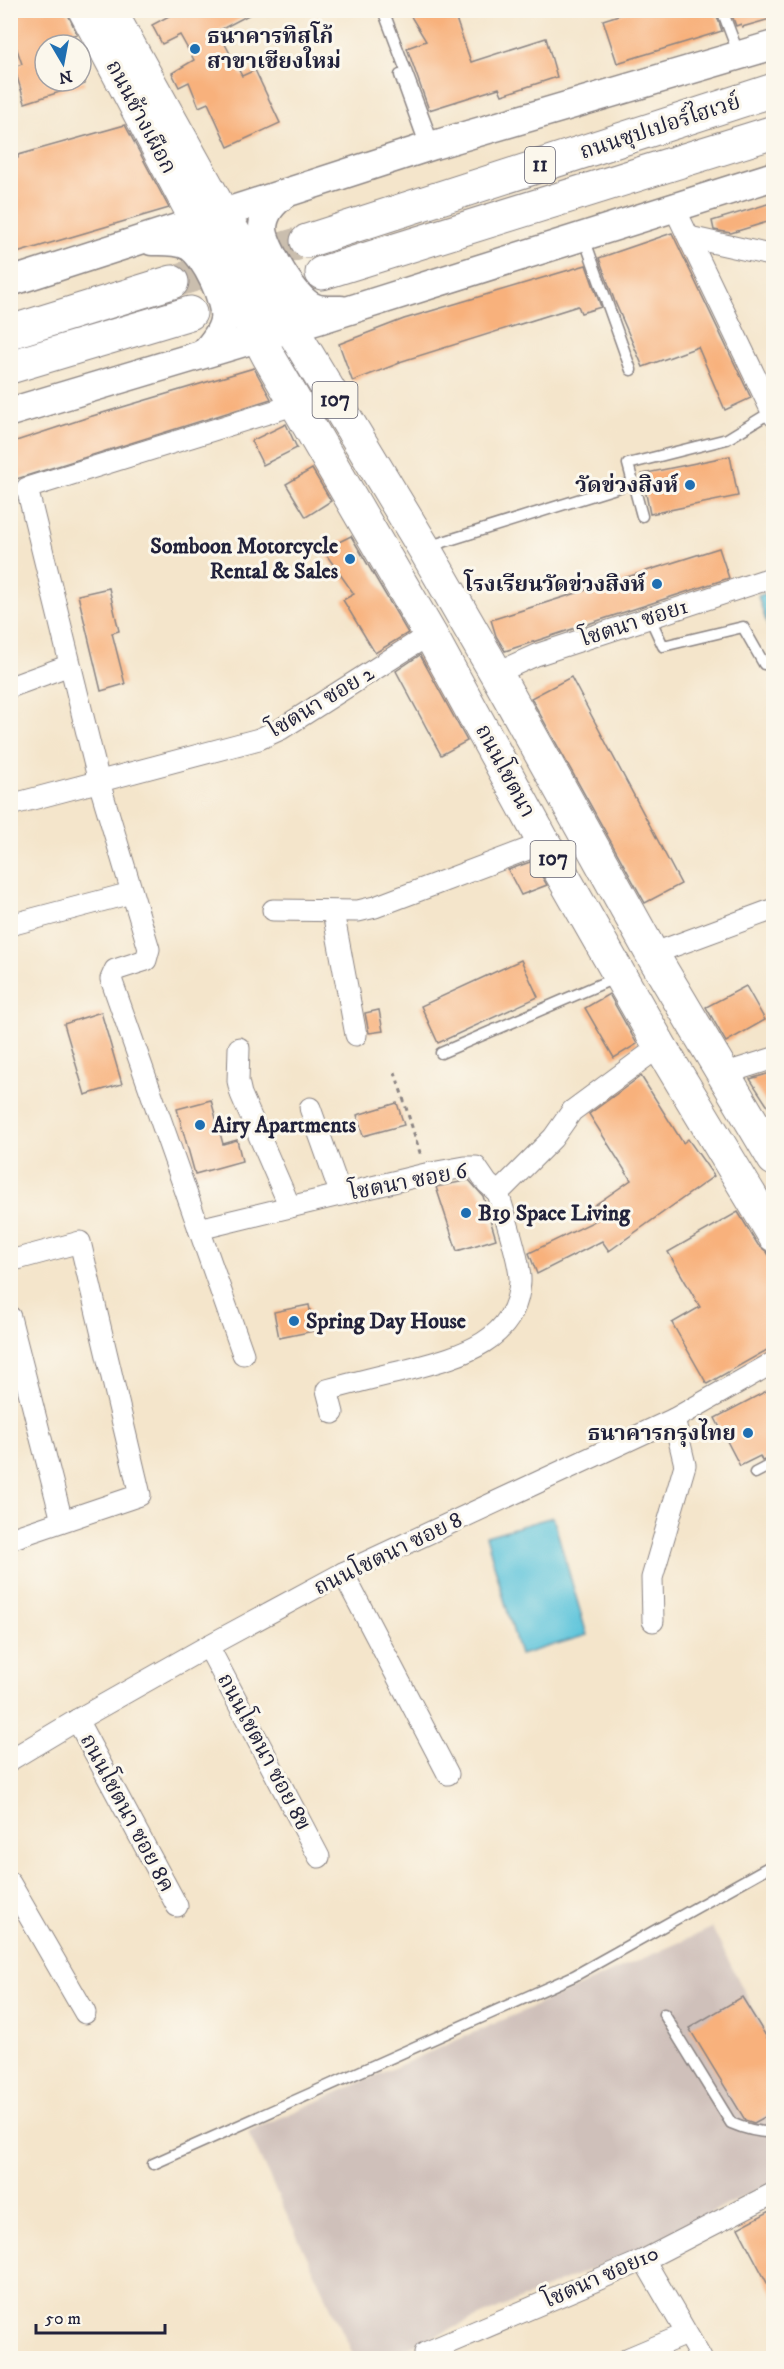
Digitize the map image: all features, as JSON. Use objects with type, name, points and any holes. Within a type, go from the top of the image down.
[{"type":"main road","name":"ถนนช้างเผือก","points":[[85,10],[208,214]]},
{"type":"main road","name":"ถนนช้างเผือก","points":[[110,10],[208,214]]},
{"type":"main road","points":[[10,282],[142,241],[208,214],[285,194],[430,146],[774,45]]},
{"type":"main road","name":"ถนนซุปเปอร์ไฮเวย์","points":[[307,241],[774,90]]},
{"type":"main road","name":"ถนนซุปเปอร์ไฮเวย์","points":[[322,273],[774,132]]},
{"type":"main road","points":[[10,412],[291,328],[774,176]]},
{"type":"main road","points":[[285,194],[274,202],[265,218],[263,227],[265,240],[293,291],[302,299],[315,308],[346,311]]},
{"type":"main road","name":"ถนนโชตนา","points":[[208,214],[291,328],[424,548],[652,954],[774,1159]]},
{"type":"main road","name":"ถนนโชตนา","points":[[208,214],[259,337],[430,634],[544,843],[660,1046],[774,1235]]},
{"type":"main road","points":[[142,241],[180,242],[191,247],[201,257],[225,306],[221,330],[205,352]]},
{"type":"main road","points":[[10,332],[172,282]]},
{"type":"main road","points":[[10,367],[190,313]]},
{"type":"street","points":[[674,207],[772,414]]},
{"type":"street","points":[[689,237],[774,256]]},
{"type":"street","points":[[243,1354],[111,979],[115,970],[146,960],[149,949],[99,782],[70,665],[19,490],[297,404]]},
{"type":"street","name":"โชตนา ซอย1","points":[[496,673],[536,655],[774,577]]},
{"type":"street","name":"โชตนา ซอย 2","points":[[10,805],[259,739],[281,729],[430,634]]},
{"type":"street","points":[[10,687],[70,665]]},
{"type":"street","points":[[273,910],[333,912],[358,911],[375,907],[544,843]]},
{"type":"street","points":[[10,925],[131,893]]},
{"type":"street","points":[[652,954],[774,909]]},
{"type":"street","points":[[333,912],[356,1035]]},
{"type":"street","name":"โชตนา ซอย 6","points":[[199,1229],[426,1174],[465,1167],[476,1167],[487,1183],[498,1192],[553,1138],[572,1111],[660,1046]]},
{"type":"street","points":[[239,1048],[238,1081],[241,1094],[290,1207]]},
{"type":"street","points":[[723,1074],[774,1058]]},
{"type":"street","points":[[310,1108],[340,1195]]},
{"type":"street","points":[[333,1413],[327,1390],[456,1357],[499,1331],[518,1297],[520,1279],[498,1192]]},
{"type":"street","points":[[10,1261],[80,1242],[140,1495],[10,1539]]},
{"type":"street","points":[[10,1317],[62,1521]]},
{"type":"street","name":"ถนนโชตนา ซอย 8","points":[[10,1760],[208,1646],[343,1573],[674,1419],[774,1362]]},
{"type":"street","points":[[653,1621],[652,1578],[686,1465],[674,1419]]},
{"type":"street","points":[[343,1573],[448,1774]]},
{"type":"street","name":"ถนนโชตนา ซอย 8ข","points":[[208,1646],[319,1857]]},
{"type":"street","name":"ถนนโชตนา ซอย 8ค","points":[[77,1720],[177,1906]]},
{"type":"street","points":[[10,1883],[85,2013]]},
{"type":"street","name":"โชตนา ซอย10","points":[[425,2353],[644,2260],[774,2193]]},
{"type":"street","points":[[644,2260],[700,2358]]},
{"type":"street","points":[[629,2358],[686,2334]]},
{"type":"lane","points":[[383,10],[396,45],[395,63],[430,146]]},
{"type":"lane","points":[[722,10],[739,56]]},
{"type":"lane","points":[[583,235],[631,370]]},
{"type":"lane","points":[[642,516],[628,464],[727,439],[772,414]]},
{"type":"lane","points":[[424,548],[633,483]]},
{"type":"lane","points":[[650,618],[663,645],[743,627],[764,664],[774,663]]},
{"type":"lane","points":[[441,1053],[620,976]]},
{"type":"lane","points":[[755,1473],[774,1463]]},
{"type":"lane","points":[[153,2164],[574,1976],[774,1864]]},
{"type":"lane","points":[[664,2014],[731,2123],[746,2130],[774,2132]]},
{"type":"path","points":[[395,1072],[426,1174]]},
{"type":"shaded area","points":[[712,1928],[773,2048],[773,2182],[631,2252],[383,2358],[355,2358],[248,2132]]},
{"type":"water","points":[[774,591],[773,643],[758,596]]},
{"type":"water","points":[[553,1517],[587,1635],[520,1655],[486,1536]]},
{"type":"building","points":[[10,10],[66,10],[77,33],[33,33],[33,93],[57,93],[25,103],[14,67],[22,64],[10,29]]},
{"type":"building","points":[[180,10],[258,10],[218,31],[242,76],[255,70],[280,123],[228,147],[208,103],[199,107],[189,82],[179,87],[172,73],[194,60],[180,35],[162,44],[152,25]]},
{"type":"building","points":[[407,10],[453,10],[471,62],[546,38],[557,77],[502,95],[499,88],[429,110],[407,48],[426,41]]},
{"type":"building","points":[[634,10],[715,10],[722,31],[617,63],[603,20]]},
{"type":"building","points":[[730,10],[774,10],[774,18],[742,27],[741,24],[736,26]]},
{"type":"building","points":[[125,125],[169,208],[10,255],[10,160],[18,158],[18,155]]},
{"type":"building","points":[[774,202],[774,220],[731,233],[714,230],[712,221]]},
{"type":"building","points":[[672,233],[751,398],[725,410],[698,347],[643,367],[599,258]]},
{"type":"building","points":[[586,265],[601,307],[581,313],[578,306],[399,362],[352,380],[339,344],[404,319]]},
{"type":"building","points":[[254,368],[271,399],[10,481],[10,443]]},
{"type":"building","points":[[286,424],[297,448],[263,465],[251,441]]},
{"type":"building","name":"วัดข่วงสิงห์","points":[[730,456],[738,496],[650,514],[642,474]]},
{"type":"building","points":[[312,469],[331,501],[306,517],[286,484]]},
{"type":"building","points":[[351,536],[408,633],[375,653],[343,600],[354,594],[325,553]]},
{"type":"building","points":[[719,548],[729,578],[505,651],[496,636],[491,620]]},
{"type":"building","points":[[109,588],[119,631],[112,633],[125,684],[101,691],[78,595]]},
{"type":"building","points":[[420,655],[467,741],[441,755],[396,671]]},
{"type":"building","points":[[571,677],[681,884],[645,903],[531,698]]},
{"type":"building","points":[[533,861],[547,885],[521,895],[508,870]]},
{"type":"building","points":[[521,960],[538,997],[438,1043],[421,1006]]},
{"type":"building","points":[[746,986],[765,1020],[726,1042],[706,1007]]},
{"type":"building","points":[[609,994],[637,1044],[614,1058],[585,1008]]},
{"type":"building","points":[[379,1010],[383,1031],[369,1033],[365,1013]]},
{"type":"building","points":[[101,1012],[122,1084],[85,1095],[64,1024]]},
{"type":"building","points":[[774,1072],[774,1116],[750,1079]]},
{"type":"building","points":[[641,1076],[683,1143],[688,1139],[714,1176],[609,1251],[602,1241],[537,1274],[529,1253],[597,1220],[592,1207],[631,1180],[589,1114]]},
{"type":"building","name":"Airy Apartments","points":[[211,1100],[223,1144],[237,1140],[242,1161],[195,1174],[177,1109]]},
{"type":"building","points":[[397,1103],[404,1125],[363,1136],[357,1115]]},
{"type":"building","name":"B19 Space Living","points":[[469,1180],[483,1196],[496,1239],[457,1251],[436,1187]]},
{"type":"building","points":[[738,1212],[758,1245],[767,1252],[774,1263],[774,1346],[707,1384],[672,1323],[700,1307],[668,1252]]},
{"type":"building","name":"Spring Day House","points":[[309,1305],[314,1331],[279,1338],[274,1312]]},
{"type":"building","name":"ธนาคารกรุงไทย","points":[[774,1387],[774,1456],[762,1461],[760,1456],[740,1466],[715,1418]]},
{"type":"building","points":[[742,1997],[774,2049],[774,2112],[754,2123],[745,2120],[689,2028]]},
{"type":"building","points":[[774,2209],[774,2296],[738,2228]]},
{"type":"tunnel","points":[[172,282],[307,241]]},
{"type":"place","name":"ธนาคารทิสโก้ สาขาเชียงใหม่","points":[[195,49]]},
{"type":"place","name":"วัดข่วงสิงห์","points":[[690,485]]},
{"type":"place","name":"Somboon Motorcycle Rental & Sales","points":[[350,559]]},
{"type":"place","name":"โรงเรียนวัดข่วงสิงห์","points":[[657,584]]},
{"type":"place","name":"Airy Apartments","points":[[200,1125]]},
{"type":"place","name":"B19 Space Living","points":[[466,1213]]},
{"type":"place","name":"Spring Day House","points":[[294,1321]]},
{"type":"place","name":"ธนาคารกรุงไทย","points":[[748,1433]]}]
